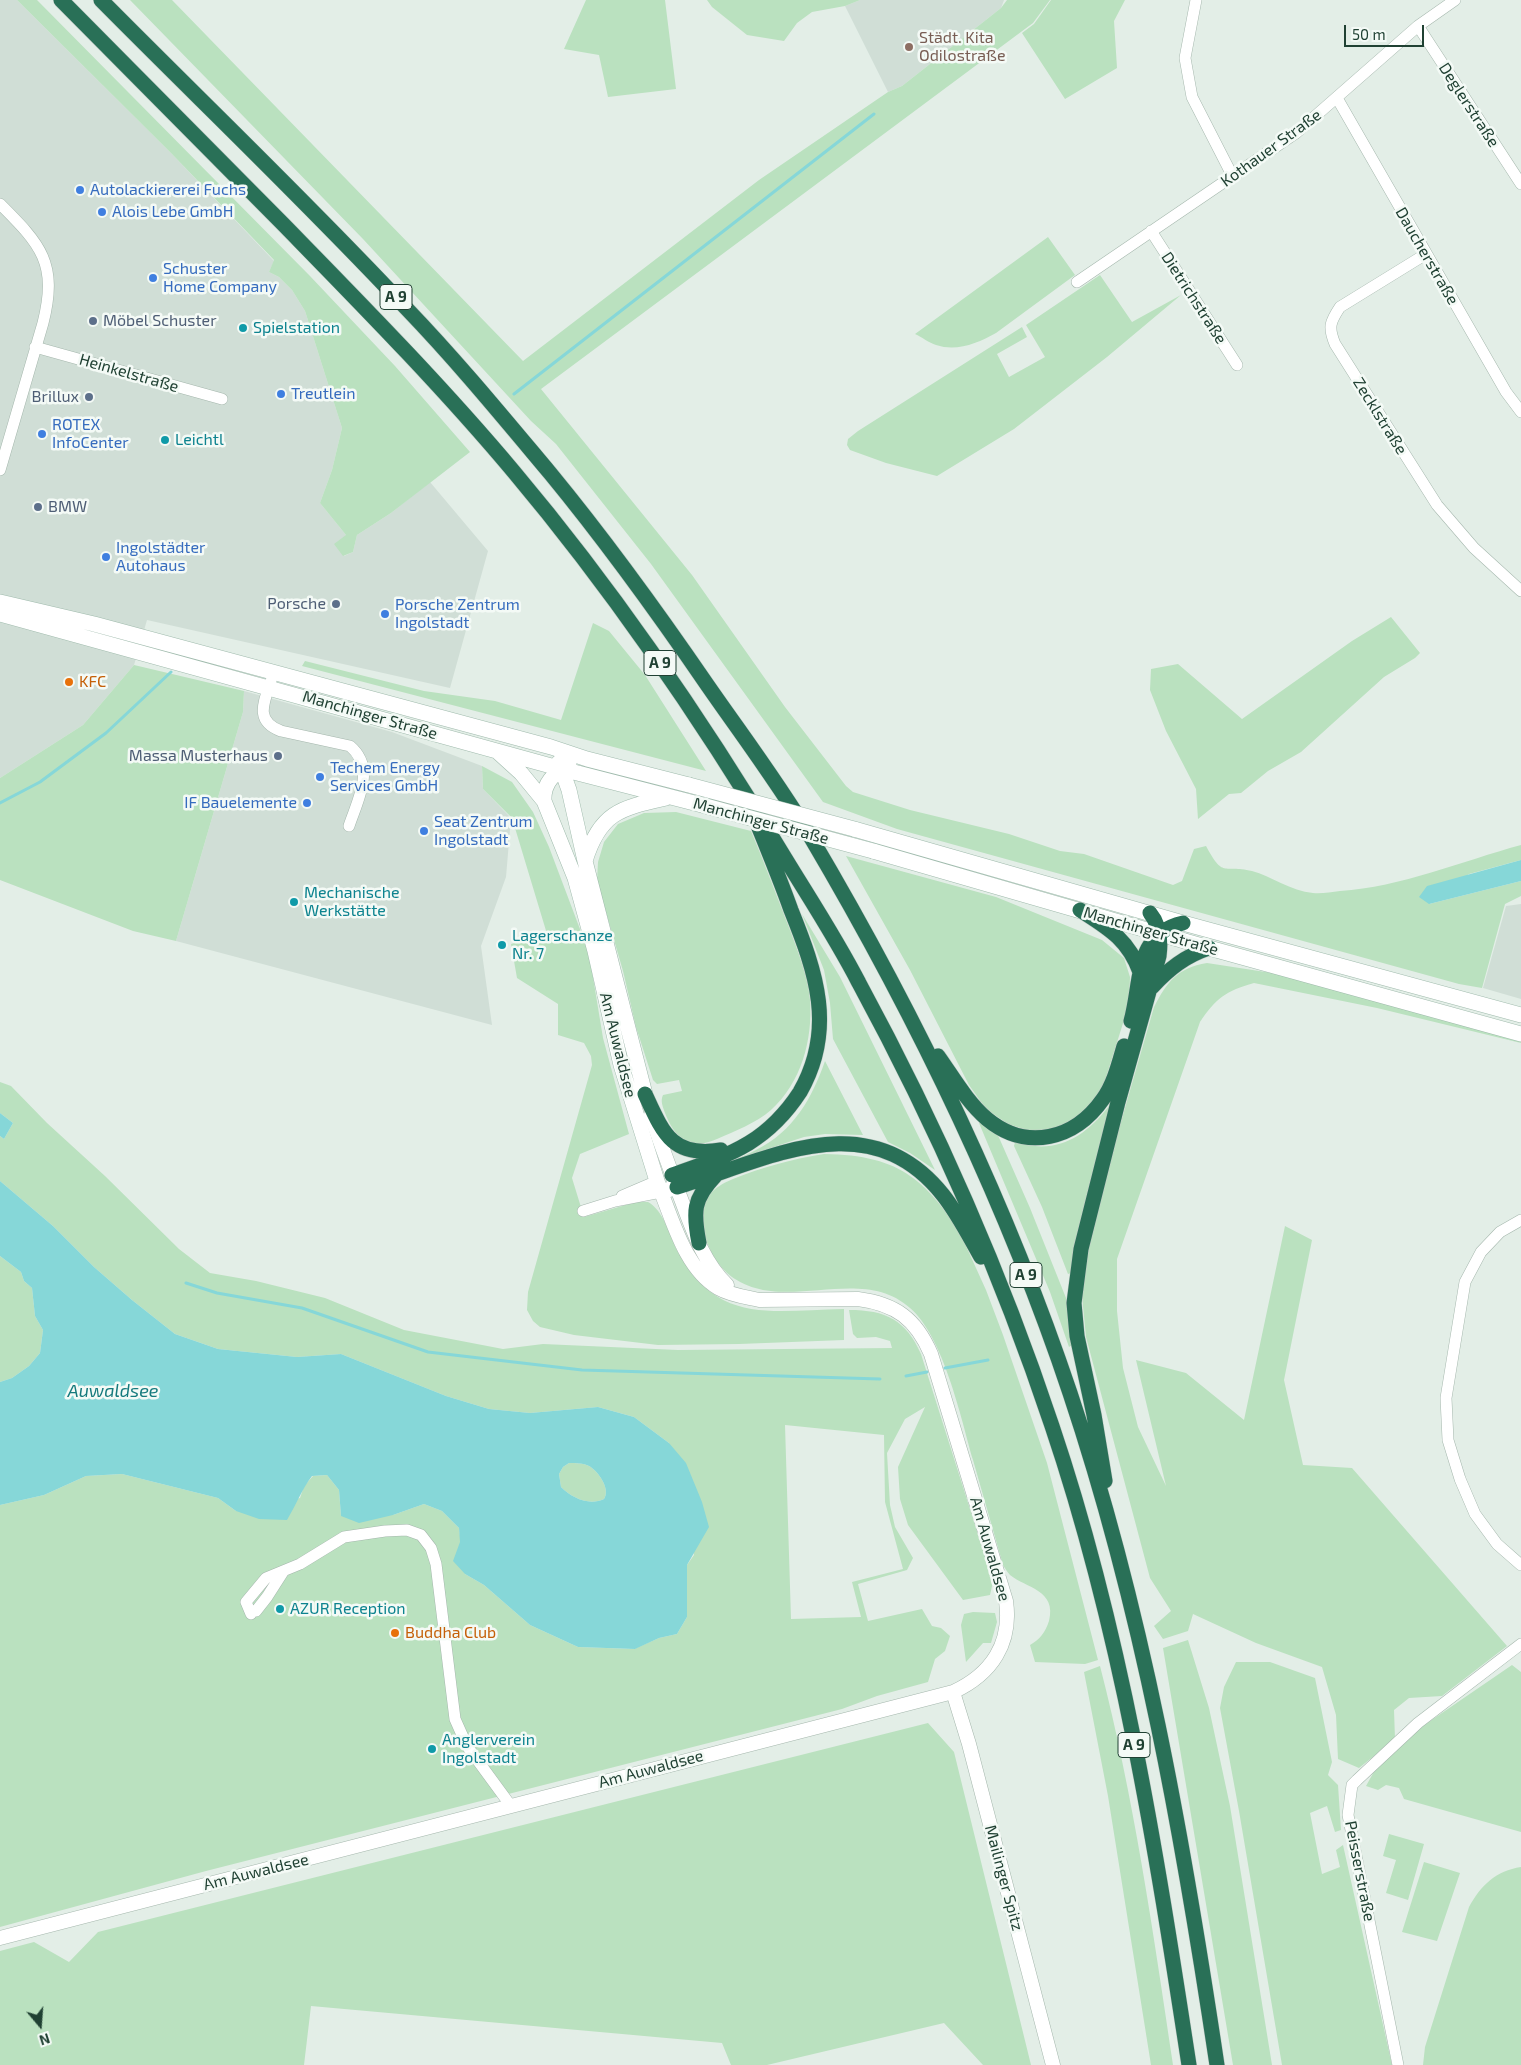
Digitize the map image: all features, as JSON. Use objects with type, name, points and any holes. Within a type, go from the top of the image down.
[{"type":"highway","name":"A 9","points":[[61,0],[388,331],[456,404],[518,476],[580,554],[642,638],[740,783],[856,977],[911,1081],[983,1238],[1054,1430],[1106,1613],[1140,1771],[1189,2065]]},
{"type":"highway","name":"A 9","points":[[101,0],[330,229],[404,306],[476,386],[553,477],[662,619],[798,818],[906,1009],[987,1180],[1033,1292],[1071,1395],[1133,1608],[1167,1764],[1200,1951],[1217,2065]]},
{"type":"highway","points":[[675,1181],[749,1143],[780,1118],[804,1084],[817,1049],[821,1015],[815,976],[807,950],[740,783]]},
{"type":"highway","points":[[1080,910],[1113,931],[1126,944],[1140,972]]},
{"type":"highway","points":[[1117,1552],[1094,1415],[1077,1336],[1074,1303],[1081,1249],[1118,1102],[1159,956],[1159,933],[1155,919],[1150,913]]},
{"type":"highway","points":[[906,1009],[975,1108],[989,1120],[1014,1133],[1041,1138],[1072,1129],[1086,1120],[1104,1097],[1111,1083],[1136,1004],[1140,972],[1149,945],[1166,928],[1183,923]]},
{"type":"highway","points":[[1151,988],[1178,962],[1193,953],[1209,948]]},
{"type":"highway","points":[[645,1094],[663,1128],[680,1147],[698,1152],[707,1152],[749,1143]]},
{"type":"highway","points":[[675,1181],[715,1176],[788,1150],[827,1143],[866,1146],[901,1159],[931,1182],[953,1208],[1011,1310]]},
{"type":"highway","points":[[699,1243],[694,1213],[702,1192],[715,1176]]},
{"type":"main road","name":"Manchinger Straße","points":[[0,602],[94,624],[551,747],[587,760],[854,829],[1183,923],[1521,1015]]},
{"type":"main road","name":"Manchinger Straße","points":[[0,614],[562,769],[873,851],[1209,948],[1521,1034]]},
{"type":"main road","name":"Am Auwaldsee","points":[[551,747],[562,769],[569,790],[585,861],[645,1094]]},
{"type":"main road","name":"Am Auwaldsee","points":[[496,750],[522,773],[544,801],[575,878],[595,951],[619,1058],[659,1186]]},
{"type":"main road","points":[[544,801],[544,794],[549,780],[571,764],[587,760]]},
{"type":"main road","points":[[585,861],[592,840],[615,814],[634,806],[668,797]]},
{"type":"main road","points":[[659,1186],[675,1181]]},
{"type":"street","points":[[1196,0],[1185,58],[1192,97],[1233,177]]},
{"type":"street","name":"Kothauer Straße","points":[[1077,282],[1296,133],[1418,26],[1455,0]]},
{"type":"street","name":"Deglerstraße","points":[[1418,26],[1521,184]]},
{"type":"street","name":"Daucherstraße","points":[[1337,98],[1506,392],[1521,412]]},
{"type":"street","points":[[0,204],[31,235],[41,251],[47,267],[50,284],[48,301],[36,347],[0,470]]},
{"type":"street","name":"Dietrichstraße","points":[[1151,231],[1236,364]]},
{"type":"street","name":"Zecklstraße","points":[[1426,254],[1340,307],[1332,319],[1330,331],[1334,344],[1437,505],[1474,548],[1521,591]]},
{"type":"street","name":"Heinkelstraße","points":[[36,347],[222,400]]},
{"type":"street","points":[[274,672],[262,709],[264,718],[270,727],[350,746],[358,753],[363,762],[364,774],[348,826]]},
{"type":"street","name":"Am Auwaldsee","points":[[645,1094],[656,1132],[706,1260],[715,1274],[726,1285],[744,1297]]},
{"type":"street","points":[[583,1211],[659,1186]]},
{"type":"street","name":"Am Auwaldsee","points":[[0,1938],[953,1692],[980,1676],[997,1656],[1004,1636],[1007,1612],[1000,1582],[931,1354],[925,1340],[909,1319],[898,1311],[874,1302],[858,1299],[767,1300],[744,1297],[718,1288],[697,1267],[681,1240],[659,1186]]},
{"type":"street","points":[[1521,1220],[1500,1232],[1481,1252],[1465,1282],[1446,1398],[1448,1440],[1460,1479],[1476,1514],[1497,1544],[1521,1565]]},
{"type":"street","points":[[253,1612],[246,1602],[266,1578],[300,1564],[344,1537],[384,1531],[407,1530],[421,1535],[432,1548],[436,1564],[454,1719],[467,1746],[511,1806]]},
{"type":"street","name":"Peisserstraße","points":[[1398,2065],[1348,1815],[1352,1786],[1418,1723],[1521,1644]]},
{"type":"street","name":"Mailinger Spitz","points":[[953,1692],[969,1744],[1053,2065]]},
{"type":"shaded area","points":[[0,0],[17,0],[170,152],[274,261],[269,272],[279,277],[292,290],[305,311],[342,428],[332,470],[320,503],[346,535],[344,556],[353,552],[357,535],[391,513],[430,482],[488,551],[450,688],[147,620],[134,665],[83,725],[0,778]]},
{"type":"shaded area","name":"Städt. Kita Odilostraße","points":[[860,0],[1004,0],[1001,8],[902,86],[888,92],[845,6]]},
{"type":"shaded area","points":[[244,691],[392,732],[482,766],[483,789],[511,818],[506,877],[481,946],[492,1025],[176,941],[243,712]]},
{"type":"shaded area","points":[[1521,904],[1521,999],[1483,988],[1506,906]]},
{"type":"green space","points":[[17,0],[37,0],[310,276],[395,366],[470,452],[391,513],[357,535],[353,552],[343,556],[334,544],[346,535],[320,503],[332,470],[342,428],[305,311],[292,290],[279,277],[269,272],[274,260],[170,152]]},
{"type":"green space","points":[[130,0],[172,0],[523,361],[759,180],[888,92],[902,86],[1001,8],[1007,0],[1050,0],[1033,23],[541,389],[692,575],[785,707],[846,786],[853,792],[910,810],[1009,834],[1060,851],[1084,854],[1173,885],[1182,881],[1194,849],[1206,846],[1221,867],[1252,871],[1305,892],[1319,893],[1363,889],[1409,879],[1521,845],[1521,860],[1469,874],[1429,904],[1521,881],[1521,896],[1505,904],[1482,988],[1459,984],[897,829],[823,802],[651,564],[556,444],[531,421],[363,239]]},
{"type":"green space","points":[[586,0],[665,0],[676,89],[608,97],[599,55],[564,49]]},
{"type":"green space","points":[[707,0],[860,0],[845,6],[812,12],[797,23],[784,41],[747,35],[712,7]]},
{"type":"green space","points":[[1051,0],[1125,0],[1114,21],[1117,68],[1065,99],[1022,33],[1034,24]]},
{"type":"green space","points":[[1048,237],[1075,275],[996,333],[975,343],[959,347],[944,347],[933,344],[915,334]]},
{"type":"green space","points":[[1100,275],[1132,322],[1181,295],[1107,357],[1014,429],[937,476],[886,463],[850,450],[847,445],[848,439],[858,431],[1022,327],[1027,337],[997,354],[1009,377],[1045,357],[1026,325]]},
{"type":"green space","points":[[1391,617],[1420,653],[1384,677],[1301,752],[1268,771],[1241,793],[1229,794],[1198,819],[1196,789],[1166,731],[1150,690],[1151,669],[1178,664],[1242,719],[1352,641]]},
{"type":"green space","points":[[593,623],[609,631],[645,675],[706,771],[302,666],[305,661],[424,691],[495,701],[561,720]]},
{"type":"green space","points":[[134,665],[244,691],[243,712],[176,941],[133,931],[0,880],[0,778],[83,725]]},
{"type":"green space","points":[[482,766],[512,782],[533,812],[549,847],[589,953],[603,1038],[629,1134],[580,1154],[572,1178],[584,1217],[636,1202],[648,1202],[654,1206],[666,1223],[677,1250],[693,1274],[710,1291],[728,1302],[770,1311],[844,1309],[844,1340],[658,1345],[574,1335],[540,1327],[533,1321],[527,1310],[528,1292],[592,1065],[591,1056],[584,1043],[558,1035],[558,1004],[517,978],[511,944],[547,934],[512,818],[483,789]]},
{"type":"green space","points":[[676,812],[751,831],[799,955],[810,1000],[809,1030],[803,1060],[790,1087],[781,1099],[765,1115],[752,1123],[717,1139],[699,1144],[691,1143],[679,1136],[665,1113],[662,1097],[663,1095],[682,1091],[679,1080],[657,1084],[653,1080],[636,1027],[623,971],[597,881],[598,862],[604,842],[618,824],[644,813]]},
{"type":"green space","points":[[846,856],[996,897],[1102,940],[1124,958],[1130,977],[1129,1004],[1104,1084],[1091,1106],[1071,1123],[1051,1130],[1030,1131],[1008,1124],[986,1109],[969,1085],[910,970]]},
{"type":"green space","points":[[802,914],[840,977],[935,1170],[910,1153],[888,1142],[833,1039],[830,1003],[824,970]]},
{"type":"green space","points":[[1207,963],[1272,973],[1521,1041],[1521,1043],[1377,1008],[1254,983],[1222,996],[1200,1022],[1117,1259],[1117,1311],[1123,1368],[1138,1427],[1166,1486],[1136,1360],[1186,1373],[1244,1420],[1285,1226],[1312,1240],[1284,1380],[1303,1465],[1352,1468],[1507,1646],[1442,1696],[1409,1698],[1394,1710],[1395,1739],[1359,1768],[1338,1759],[1336,1715],[1322,1667],[1256,1643],[1193,1614],[1188,1631],[1163,1639],[1154,1626],[1171,1611],[1150,1578],[1086,1337],[1082,1296],[1093,1219],[1154,1007],[1169,983],[1180,973],[1188,968]]},
{"type":"green space","points":[[825,1061],[863,1135],[825,1134],[804,1137],[713,1167],[751,1153],[781,1133],[800,1112],[814,1088]]},
{"type":"green space","points":[[0,1082],[11,1086],[179,1249],[210,1273],[256,1281],[325,1298],[404,1330],[503,1349],[543,1344],[678,1350],[892,1348],[890,1341],[876,1337],[857,1338],[853,1334],[849,1310],[874,1312],[893,1319],[909,1333],[921,1354],[993,1582],[990,1595],[963,1600],[908,1525],[900,1499],[898,1467],[925,1407],[905,1419],[887,1453],[890,1505],[895,1527],[913,1558],[907,1570],[858,1584],[868,1621],[922,1609],[932,1626],[941,1628],[950,1636],[945,1651],[935,1659],[928,1682],[877,1696],[842,1709],[206,1871],[0,1927],[0,1505],[44,1495],[86,1476],[122,1474],[218,1498],[236,1511],[300,1498],[304,1486],[313,1476],[327,1475],[339,1490],[341,1516],[393,1515],[424,1504],[442,1511],[459,1528],[465,1574],[484,1585],[530,1625],[578,1647],[634,1649],[659,1638],[677,1634],[687,1617],[687,1565],[694,1555],[669,1443],[634,1417],[598,1407],[530,1413],[489,1409],[446,1396],[341,1354],[297,1357],[218,1349],[175,1334],[94,1267],[53,1226],[0,1181],[0,1136],[4,1139],[13,1123],[0,1113]],"holes":[[[785,1425],[884,1435],[885,1502],[903,1569],[852,1582],[861,1617],[791,1619]]]},
{"type":"green space","points":[[1109,1106],[1113,1107],[1071,1273],[1068,1274],[1042,1207],[1014,1146],[1015,1142],[1043,1146],[1056,1145],[1068,1141],[1090,1127]]},
{"type":"green space","points":[[981,1122],[997,1133],[1030,1208],[1070,1308],[1072,1345],[1069,1347],[1050,1292],[979,1123]]},
{"type":"green space","points":[[824,1154],[874,1160],[893,1166],[910,1176],[940,1204],[968,1245],[966,1246],[986,1290],[1003,1335],[1047,1463],[1098,1660],[1085,1664],[1035,1662],[1030,1645],[1042,1635],[1049,1621],[1049,1603],[1038,1591],[1010,1575],[1003,1565],[949,1378],[932,1338],[922,1321],[910,1308],[890,1295],[867,1289],[794,1292],[770,1291],[748,1286],[727,1273],[713,1255],[702,1231],[700,1221],[702,1206],[712,1191],[727,1181],[755,1171],[789,1161]]},
{"type":"green space","points":[[0,1256],[21,1272],[24,1281],[32,1288],[35,1316],[43,1330],[40,1353],[29,1366],[12,1378],[0,1382]]},
{"type":"green space","points":[[569,1463],[579,1463],[593,1468],[605,1485],[606,1495],[604,1499],[592,1502],[581,1500],[561,1487],[559,1474],[563,1467]]},
{"type":"green space","points":[[973,1612],[995,1613],[997,1622],[991,1643],[983,1643],[966,1662],[961,1625],[964,1614]]},
{"type":"green space","points":[[1188,1640],[1209,1708],[1230,1806],[1272,2065],[1233,2065],[1163,1648]]},
{"type":"green space","points":[[1236,1662],[1270,1662],[1315,1678],[1332,1762],[1328,1775],[1338,1785],[1341,1830],[1335,1832],[1327,1806],[1310,1813],[1322,1874],[1340,1867],[1336,1850],[1343,1845],[1392,2065],[1282,2065],[1220,1708],[1224,1687]]},
{"type":"green space","points":[[1512,1665],[1521,1672],[1521,1832],[1404,1799],[1399,1788],[1386,1785],[1378,1790],[1366,1786],[1376,1768],[1420,1728]]},
{"type":"green space","points":[[1100,1666],[1133,1815],[1173,2065],[1151,2065],[1108,1796],[1084,1672]]},
{"type":"green space","points":[[928,1723],[954,1752],[1031,2065],[983,2065],[944,2023],[767,2065],[731,2065],[722,2043],[311,2006],[304,2065],[0,2065],[0,1951],[34,1942],[69,1962],[98,1932]]},
{"type":"green space","points":[[1389,1834],[1424,1844],[1408,1900],[1386,1893],[1396,1860],[1383,1856]]},
{"type":"green space","points":[[1424,1862],[1460,1873],[1437,1941],[1402,1932]]},
{"type":"green space","points":[[1521,1867],[1521,2065],[1423,2065],[1425,2047],[1469,1907],[1490,1880],[1504,1872]]},
{"type":"water","points":[[1521,860],[1521,881],[1429,904],[1419,897],[1427,886]]},
{"type":"water","points":[[0,1113],[13,1123],[4,1139],[0,1136]]},
{"type":"water","name":"Auwaldsee","points":[[0,1181],[53,1226],[94,1267],[175,1334],[218,1349],[297,1357],[341,1354],[446,1396],[489,1409],[530,1413],[598,1407],[634,1417],[669,1443],[686,1463],[702,1502],[709,1527],[687,1565],[687,1617],[677,1634],[659,1638],[635,1649],[578,1647],[530,1625],[484,1585],[465,1574],[453,1561],[460,1542],[459,1528],[442,1511],[424,1504],[393,1515],[359,1523],[341,1516],[339,1490],[327,1475],[312,1476],[287,1520],[259,1519],[236,1511],[218,1498],[122,1474],[86,1476],[44,1495],[0,1505],[0,1382],[12,1378],[29,1366],[40,1353],[43,1330],[35,1316],[32,1288],[24,1281],[21,1272],[0,1256]],"holes":[[[569,1463],[579,1463],[593,1468],[605,1485],[606,1495],[604,1499],[592,1502],[581,1500],[561,1487],[559,1474],[563,1467]]]},
{"type":"waterway","points":[[514,394],[874,114]]},
{"type":"waterway","points":[[0,803],[40,782],[106,733],[171,672]]},
{"type":"waterway","points":[[186,1283],[217,1293],[302,1308],[428,1352],[582,1370],[880,1379]]},
{"type":"waterway","points":[[945,1368],[988,1360]]},
{"type":"waterway","points":[[906,1376],[927,1372]]},
{"type":"place","name":"Städt. Kita Odilostraße","points":[[909,47]]},
{"type":"place","name":"Autolackiererei Fuchs","points":[[80,190]]},
{"type":"place","name":"Alois Lebe GmbH","points":[[102,212]]},
{"type":"place","name":"Schuster Home Company","points":[[153,278]]},
{"type":"place","name":"Möbel Schuster","points":[[93,321]]},
{"type":"place","name":"Spielstation","points":[[243,328]]},
{"type":"place","name":"Treutlein","points":[[281,394]]},
{"type":"place","name":"Brillux","points":[[89,397]]},
{"type":"place","name":"ROTEX InfoCenter","points":[[42,434]]},
{"type":"place","name":"Leichtl","points":[[165,440]]},
{"type":"place","name":"BMW","points":[[38,507]]},
{"type":"place","name":"Ingolstädter Autohaus","points":[[106,557]]},
{"type":"place","name":"Porsche","points":[[336,604]]},
{"type":"place","name":"Porsche Zentrum Ingolstadt","points":[[385,614]]},
{"type":"place","name":"KFC","points":[[69,682]]},
{"type":"place","name":"Massa Musterhaus","points":[[278,756]]},
{"type":"place","name":"Techem Energy Services GmbH","points":[[320,777]]},
{"type":"place","name":"IF Bauelemente","points":[[307,803]]},
{"type":"place","name":"Seat Zentrum Ingolstadt","points":[[424,831]]},
{"type":"place","name":"Mechanische Werkstätte","points":[[294,902]]},
{"type":"place","name":"Lagerschanze Nr. 7","points":[[502,945]]},
{"type":"place","name":"AZUR Reception","points":[[280,1609]]},
{"type":"place","name":"Buddha Club","points":[[395,1633]]},
{"type":"place","name":"Anglerverein Ingolstadt","points":[[432,1749]]}]
